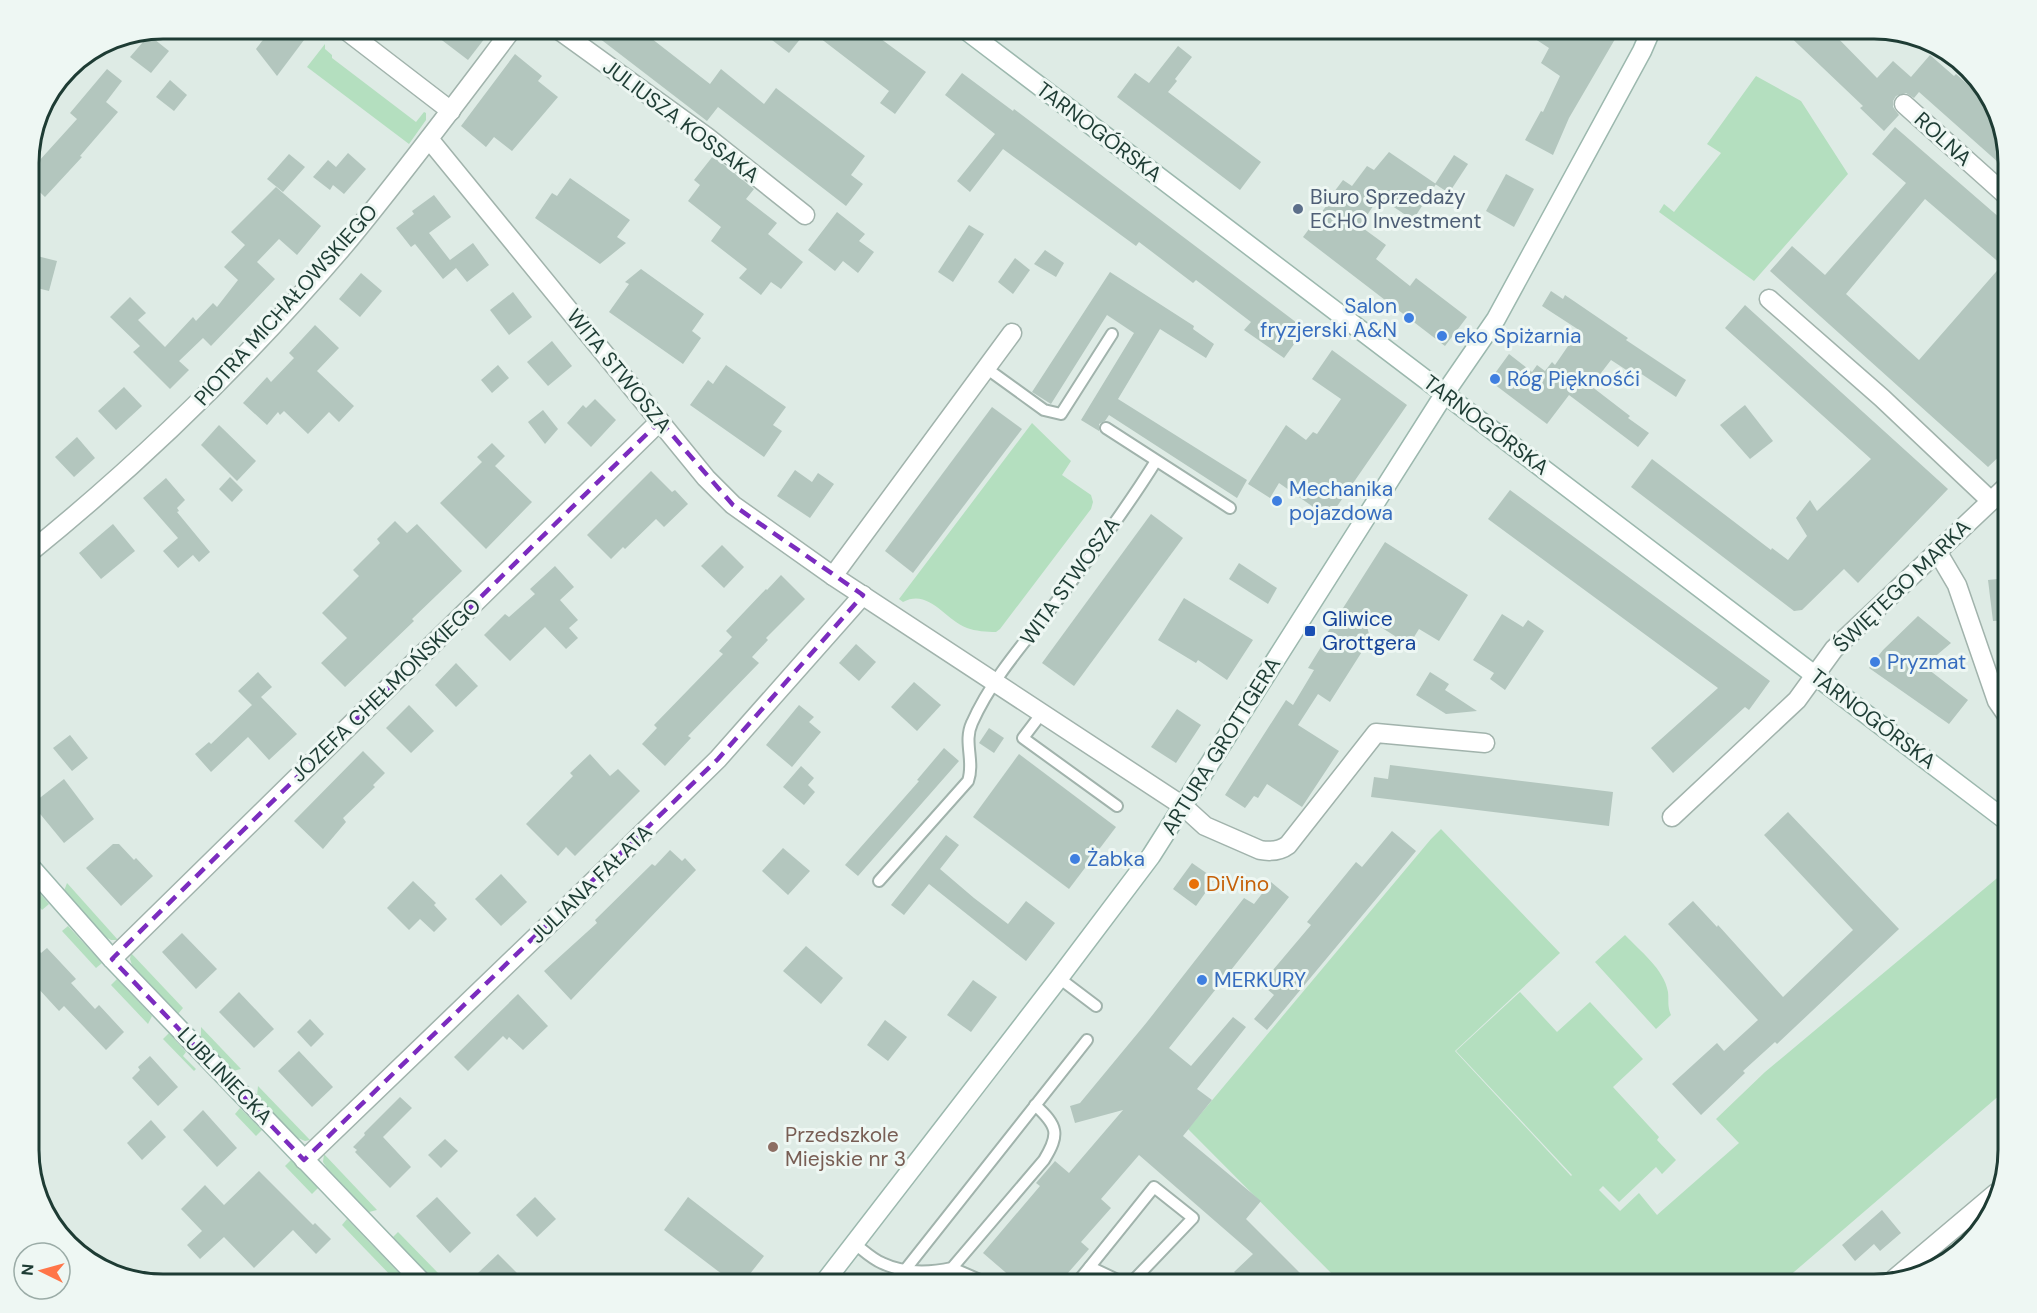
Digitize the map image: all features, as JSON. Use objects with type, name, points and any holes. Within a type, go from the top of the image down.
[{"type":"street","points":[[357,39],[451,111]]},
{"type":"street","name":"PIOTRA MICHAŁOWSKIEGO","points":[[39,545],[113,482],[207,394],[341,248],[451,111],[505,39]]},
{"type":"street","name":"JULIUSZA KOSSAKA","points":[[571,39],[707,137],[805,215]]},
{"type":"street","name":"TARNOGÓRSKA","points":[[984,39],[1998,814]]},
{"type":"street","name":"ARTURA GROTTGERA","points":[[831,1274],[1150,856],[1445,393],[1496,319],[1647,39]]},
{"type":"street","name":"ROLNA","points":[[1904,104],[1998,188]]},
{"type":"street","name":"WITA STWOSZA","points":[[429,139],[706,478],[733,505],[833,576],[1183,806]]},
{"type":"street","points":[[1769,299],[1882,398],[1991,501]]},
{"type":"street","points":[[833,576],[1012,333]]},
{"type":"street","name":"JÓZEFA CHEŁMOŃSKIEGO","points":[[112,959],[660,421]]},
{"type":"street","name":"ŚWIĘTEGO MARKA","points":[[1672,817],[1797,700],[1834,649],[1998,494]]},
{"type":"street","points":[[1938,551],[1954,577],[1998,702]]},
{"type":"street","name":"JULIANA FAŁATA","points":[[304,1160],[718,759],[863,595]]},
{"type":"street","points":[[1183,806],[1205,826],[1221,834],[1260,850],[1275,851],[1288,845],[1376,733],[1485,743]]},
{"type":"street","name":"LUBLINIECKA","points":[[39,876],[112,959],[414,1274]]},
{"type":"street","points":[[1904,1270],[1987,1201]]},
{"type":"lane","points":[[987,368],[1044,410],[1061,414],[1112,334]]},
{"type":"lane","points":[[1106,428],[1230,508]]},
{"type":"lane","name":"WITA STWOSZA","points":[[996,682],[1072,582],[1156,460]]},
{"type":"lane","points":[[879,881],[968,781],[972,770],[968,743],[969,732],[996,682]]},
{"type":"lane","points":[[1042,713],[1023,738],[1117,806]]},
{"type":"lane","points":[[1059,978],[1096,1006]]},
{"type":"lane","points":[[905,1270],[1087,1040]]},
{"type":"lane","points":[[952,1268],[1044,1161],[1052,1146],[1055,1137],[1054,1125],[1035,1105]]},
{"type":"lane","points":[[1084,1274],[1155,1187],[1193,1218],[1138,1274]]},
{"type":"lane","points":[[855,1244],[880,1263],[905,1270],[920,1273],[952,1268],[966,1274]]},
{"type":"lane","points":[[1090,1267],[1106,1274]]},
{"type":"highlighted area","points":[[660,421],[733,505],[863,595],[718,759],[304,1160],[112,959]]},
{"type":"green space","points":[[325,44],[325,49],[332,55],[332,58],[416,122],[424,112],[426,113],[426,120],[409,144],[307,67]]},
{"type":"green space","points":[[1756,76],[1801,101],[1848,174],[1754,281],[1659,212],[1664,204],[1674,212],[1721,153],[1707,144]]},
{"type":"green space","points":[[1032,423],[1071,461],[1062,475],[1091,495],[1093,502],[1091,509],[996,632],[967,628],[921,599],[903,602],[899,599]]},
{"type":"green space","points":[[1441,829],[1560,953],[1455,1051],[1571,1176],[1456,1051],[1520,992],[1557,1032],[1590,1002],[1643,1059],[1613,1087],[1659,1137],[1657,1140],[1676,1160],[1662,1174],[1656,1167],[1619,1202],[1603,1186],[1599,1190],[1620,1211],[1639,1193],[1657,1215],[1739,1143],[1716,1119],[1765,1072],[1998,877],[1998,1097],[1792,1274],[1332,1274],[1188,1129]]},
{"type":"green space","points":[[67,883],[118,940],[111,940],[104,936],[64,891]]},
{"type":"green space","points":[[39,892],[49,904],[42,910],[39,907]]},
{"type":"green space","points":[[68,926],[102,963],[96,968],[62,931]]},
{"type":"green space","points":[[1625,935],[1657,968],[1666,984],[1671,1015],[1656,1029],[1595,962]]},
{"type":"green space","points":[[131,953],[183,1008],[178,1014],[132,965]]},
{"type":"green space","points":[[117,979],[152,1016],[148,1024],[111,985]]},
{"type":"green space","points":[[201,1027],[241,1069],[233,1071],[201,1037]]},
{"type":"green space","points":[[169,1033],[186,1052],[183,1056],[196,1069],[194,1071],[163,1039]]},
{"type":"green space","points":[[258,1086],[310,1140],[305,1141],[298,1138],[257,1096]]},
{"type":"green space","points":[[240,1108],[262,1130],[256,1136],[235,1114]]},
{"type":"green space","points":[[324,1154],[377,1210],[369,1212],[327,1168],[323,1162]]},
{"type":"green space","points":[[291,1160],[318,1188],[312,1194],[285,1166]]},
{"type":"green space","points":[[347,1219],[399,1274],[389,1274],[342,1225]]},
{"type":"green space","points":[[398,1232],[439,1274],[427,1274],[393,1237]]},
{"type":"building","points":[[154,39],[169,51],[151,73],[130,57],[145,40]]},
{"type":"building","points":[[264,39],[304,40],[277,76],[256,49]]},
{"type":"building","points":[[440,39],[484,39],[468,60]]},
{"type":"building","points":[[600,39],[652,39],[710,84],[721,69],[764,104],[776,88],[865,156],[851,175],[863,184],[846,206],[718,107],[707,121]]},
{"type":"building","points":[[773,39],[800,39],[789,53]]},
{"type":"building","points":[[821,39],[881,39],[926,72],[895,114],[880,103],[889,91]]},
{"type":"building","points":[[1535,39],[1615,39],[1569,118],[1553,155],[1525,140],[1541,111],[1543,112],[1560,76],[1541,63],[1549,48]]},
{"type":"building","points":[[1793,39],[1839,39],[1877,78],[1893,61],[1911,77],[1930,55],[1954,76],[1956,74],[1977,94],[1994,131],[1998,162],[1919,92],[1914,98],[1906,93],[1896,96],[1893,107],[1899,115],[1884,131],[1860,108],[1863,106]]},
{"type":"building","points":[[1178,46],[1192,57],[1168,92],[1261,162],[1240,190],[1117,97],[1135,73],[1149,83]]},
{"type":"building","points":[[515,54],[542,76],[538,81],[558,97],[512,151],[494,137],[486,147],[461,126]]},
{"type":"building","points":[[107,69],[122,81],[106,102],[118,112],[80,156],[82,157],[45,197],[39,191],[39,161],[77,119],[70,113]]},
{"type":"building","points":[[962,73],[1013,111],[1014,109],[1305,329],[1284,358],[1244,330],[1251,322],[1196,280],[1193,283],[1139,242],[1136,246],[1003,149],[970,192],[957,181],[995,134],[945,95]]},
{"type":"building","points":[[170,80],[187,95],[174,111],[156,97]]},
{"type":"building","points":[[1895,127],[1998,216],[1998,262],[1925,199],[1846,294],[1919,360],[1998,270],[1998,458],[1988,467],[1770,271],[1792,246],[1825,275],[1906,183],[1872,154]]},
{"type":"building","points":[[1389,152],[1436,184],[1413,220],[1379,197],[1360,226],[1386,245],[1376,259],[1410,286],[1416,278],[1467,317],[1445,346],[1303,237],[1343,180],[1352,186],[1367,166],[1374,170]]},
{"type":"building","points":[[348,153],[366,169],[344,194],[333,185],[330,190],[313,177],[328,160],[336,167]]},
{"type":"building","points":[[289,154],[305,167],[283,192],[267,179]]},
{"type":"building","points":[[1454,155],[1468,164],[1449,193],[1435,184]]},
{"type":"building","points":[[713,156],[754,189],[746,199],[777,223],[768,234],[803,262],[781,289],[771,282],[761,295],[739,278],[747,269],[711,241],[721,227],[688,201],[700,185],[694,180]]},
{"type":"building","points":[[1506,174],[1534,189],[1514,227],[1486,211]]},
{"type":"building","points":[[570,178],[630,220],[617,237],[626,243],[600,264],[535,218],[552,193],[557,196]]},
{"type":"building","points":[[276,187],[321,226],[297,255],[279,239],[257,262],[275,279],[211,346],[203,338],[179,361],[189,370],[170,389],[133,352],[140,346],[110,317],[130,297],[146,313],[138,320],[165,347],[193,317],[196,321],[213,303],[217,307],[238,280],[224,267],[245,245],[231,232]]},
{"type":"building","points":[[434,195],[451,217],[429,233],[450,260],[473,243],[489,265],[467,282],[456,268],[443,279],[415,244],[411,247],[396,228],[414,214],[412,211]]},
{"type":"building","points":[[837,212],[865,234],[859,241],[874,252],[858,273],[843,261],[835,271],[808,250]]},
{"type":"building","points":[[969,225],[984,234],[953,282],[938,272]]},
{"type":"building","points":[[1045,250],[1064,263],[1056,277],[1034,264]]},
{"type":"building","points":[[39,256],[57,261],[49,291],[39,288]]},
{"type":"building","points":[[1015,258],[1030,270],[1013,294],[998,282]]},
{"type":"building","points":[[641,269],[704,314],[692,331],[701,338],[683,364],[609,312],[629,284],[625,282]]},
{"type":"building","points":[[1110,272],[1194,326],[1193,329],[1214,344],[1206,358],[1160,329],[1118,399],[1247,480],[1237,498],[1109,415],[1099,424],[1099,431],[1081,420],[1134,333],[1107,315],[1051,404],[1032,392]]},
{"type":"building","points":[[361,273],[382,291],[360,317],[339,299]]},
{"type":"building","points":[[1551,291],[1563,299],[1565,295],[1686,380],[1676,397],[1634,369],[1631,373],[1611,360],[1591,386],[1649,433],[1638,447],[1569,395],[1547,424],[1494,384],[1493,376],[1509,354],[1532,372],[1537,365],[1545,371],[1552,362],[1555,365],[1579,330],[1542,306]]},
{"type":"building","points":[[513,292],[532,317],[509,335],[490,310]]},
{"type":"building","points":[[1745,305],[1948,489],[1858,583],[1844,569],[1802,610],[1794,611],[1631,487],[1652,459],[1771,550],[1772,548],[1788,560],[1807,536],[1796,518],[1810,500],[1817,511],[1871,459],[1725,328]]},
{"type":"building","points":[[315,325],[339,348],[317,371],[354,406],[339,422],[329,412],[308,434],[284,411],[280,415],[278,412],[267,425],[243,403],[267,377],[271,382],[294,358],[289,353]]},
{"type":"building","points":[[552,341],[572,366],[548,386],[527,362]]},
{"type":"building","points":[[1332,350],[1407,405],[1329,518],[1279,483],[1270,498],[1248,484],[1286,425],[1306,440],[1313,432],[1317,434],[1341,399],[1312,379]]},
{"type":"building","points":[[498,365],[509,378],[492,393],[481,380]]},
{"type":"building","points":[[726,365],[786,407],[773,425],[782,431],[764,457],[690,405],[708,380],[713,384]]},
{"type":"building","points":[[124,387],[142,406],[116,430],[98,411]]},
{"type":"building","points":[[595,399],[616,420],[591,447],[567,423],[583,405],[586,408]]},
{"type":"building","points":[[1745,405],[1773,441],[1750,459],[1720,425]]},
{"type":"building","points":[[992,407],[1022,429],[913,573],[885,551]]},
{"type":"building","points":[[543,410],[558,429],[545,444],[528,422]]},
{"type":"building","points":[[219,425],[256,461],[237,481],[201,445]]},
{"type":"building","points":[[77,437],[95,458],[74,477],[55,457]]},
{"type":"building","points":[[492,443],[505,456],[495,466],[532,502],[486,549],[440,503],[482,462],[477,457]]},
{"type":"building","points":[[795,470],[812,482],[818,473],[834,484],[810,518],[777,496]]},
{"type":"building","points":[[651,471],[688,504],[664,527],[656,519],[625,549],[623,547],[611,559],[587,535]]},
{"type":"building","points":[[230,477],[243,490],[232,502],[219,489]]},
{"type":"building","points":[[166,478],[185,500],[177,508],[179,511],[177,512],[210,552],[199,562],[193,555],[178,568],[163,551],[178,538],[143,498]]},
{"type":"building","points":[[1510,490],[1770,681],[1749,710],[1745,707],[1673,773],[1651,748],[1718,688],[1488,519]]},
{"type":"building","points":[[1151,514],[1183,538],[1074,686],[1042,663]]},
{"type":"building","points":[[395,521],[407,533],[417,524],[462,571],[345,687],[321,663],[347,638],[322,613],[359,576],[353,570],[380,543],[377,539]]},
{"type":"building","points":[[113,524],[135,551],[101,579],[79,553]]},
{"type":"building","points":[[1385,542],[1468,595],[1439,641],[1419,629],[1409,645],[1365,617],[1370,639],[1330,702],[1318,694],[1298,725],[1339,751],[1302,807],[1267,784],[1258,798],[1254,796],[1245,808],[1225,795],[1286,700],[1293,705],[1314,670],[1308,668],[1326,639],[1324,638]]},
{"type":"building","points":[[722,545],[744,567],[724,588],[701,566]]},
{"type":"building","points":[[1239,563],[1277,588],[1268,604],[1229,579]]},
{"type":"building","points":[[555,566],[574,587],[560,600],[578,620],[569,628],[578,638],[566,649],[545,627],[510,661],[484,635],[505,614],[509,617],[535,594],[530,589]]},
{"type":"building","points":[[781,575],[805,599],[766,638],[768,640],[752,657],[759,663],[688,736],[691,738],[665,766],[642,744],[657,728],[654,725],[723,654],[719,651],[732,637],[726,631]]},
{"type":"building","points":[[1998,579],[1998,621],[1993,621],[1988,580]]},
{"type":"building","points":[[1184,598],[1253,640],[1227,680],[1198,660],[1196,663],[1158,640]]},
{"type":"building","points":[[1502,614],[1523,627],[1528,620],[1544,631],[1505,690],[1490,679],[1494,673],[1473,660]]},
{"type":"building","points":[[1918,616],[1951,643],[1924,666],[1968,700],[1949,724],[1869,668],[1883,650]]},
{"type":"building","points":[[856,644],[876,662],[859,681],[839,663]]},
{"type":"building","points":[[456,663],[478,686],[456,707],[435,685]]},
{"type":"building","points":[[258,672],[272,687],[261,697],[297,734],[269,760],[248,737],[211,772],[195,754],[209,742],[211,744],[252,705],[238,691]]},
{"type":"building","points":[[1430,672],[1449,684],[1445,690],[1477,711],[1446,714],[1416,695]]},
{"type":"building","points":[[914,682],[941,705],[917,731],[891,707]]},
{"type":"building","points":[[409,705],[434,731],[411,753],[386,728]]},
{"type":"building","points":[[799,705],[814,717],[809,722],[821,732],[792,767],[766,745]]},
{"type":"building","points":[[1177,709],[1201,725],[1176,763],[1151,747]]},
{"type":"building","points":[[989,728],[1004,738],[994,753],[979,743]]},
{"type":"building","points":[[70,735],[88,758],[72,771],[53,748]]},
{"type":"building","points":[[944,748],[959,761],[858,876],[845,865],[919,781],[917,780]]},
{"type":"building","points":[[363,751],[385,773],[373,785],[375,787],[343,818],[346,822],[323,849],[294,821]]},
{"type":"building","points":[[590,754],[610,776],[618,769],[640,791],[575,856],[566,847],[558,856],[526,824],[573,776],[570,773]]},
{"type":"building","points":[[1019,754],[1116,827],[1069,889],[973,817]]},
{"type":"building","points":[[1390,765],[1613,792],[1609,826],[1371,797],[1374,777],[1388,779]]},
{"type":"building","points":[[801,766],[814,778],[808,785],[815,792],[804,805],[783,787]]},
{"type":"building","points":[[64,779],[94,819],[64,843],[39,813],[39,799]]},
{"type":"building","points":[[1788,812],[1899,929],[1777,1044],[1775,1042],[1743,1071],[1745,1073],[1701,1115],[1672,1084],[1717,1043],[1724,1051],[1758,1020],[1668,924],[1693,901],[1717,927],[1718,925],[1783,997],[1853,930],[1764,835]]},
{"type":"building","points":[[1392,831],[1416,851],[1267,1030],[1254,1019],[1274,995],[1261,984],[1311,925],[1307,922],[1356,862],[1362,867]]},
{"type":"building","points":[[946,835],[959,845],[940,869],[974,898],[1008,924],[1026,901],[1055,923],[1026,961],[929,884],[904,915],[891,905]]},
{"type":"building","points":[[113,844],[119,844],[153,876],[121,906],[86,868]]},
{"type":"building","points":[[783,848],[810,871],[788,895],[762,871]]},
{"type":"building","points":[[670,850],[682,861],[685,858],[696,870],[571,1000],[544,971],[597,923],[595,920],[652,864],[655,866]]},
{"type":"building","name":"DiVino","points":[[1192,863],[1215,879],[1196,906],[1173,889]]},
{"type":"building","points":[[501,874],[527,902],[501,926],[475,899]]},
{"type":"building","points":[[413,881],[436,903],[434,905],[447,919],[434,932],[420,919],[409,930],[387,908]]},
{"type":"building","points":[[1271,882],[1289,897],[1169,1048],[1191,1066],[1233,1017],[1246,1027],[1197,1089],[1212,1100],[1183,1136],[1261,1201],[1246,1219],[1301,1274],[1236,1274],[1234,1272],[1253,1254],[1139,1155],[1101,1199],[1111,1208],[1081,1242],[1089,1249],[1067,1274],[1007,1274],[983,1253],[1040,1186],[1036,1183],[1055,1161],[1069,1173],[1123,1110],[1075,1123],[1070,1106],[1080,1103],[1244,898],[1254,904]]},
{"type":"building","points":[[182,933],[217,969],[196,989],[162,952]]},
{"type":"building","points":[[806,946],[843,978],[821,1004],[783,971]]},
{"type":"building","points":[[47,948],[76,979],[71,983],[95,1009],[99,1005],[124,1032],[106,1050],[64,1006],[59,1011],[39,989],[39,951],[41,953]]},
{"type":"building","points":[[973,980],[997,997],[971,1032],[947,1015]]},
{"type":"building","points":[[239,992],[274,1029],[254,1048],[219,1012]]},
{"type":"building","points":[[518,994],[548,1026],[523,1050],[509,1037],[507,1040],[503,1036],[468,1071],[454,1057]]},
{"type":"building","points":[[310,1019],[324,1034],[311,1047],[297,1032]]},
{"type":"building","points":[[885,1020],[907,1037],[888,1061],[867,1045]]},
{"type":"building","points":[[299,1051],[333,1087],[312,1107],[278,1071]]},
{"type":"building","points":[[150,1056],[178,1087],[158,1106],[132,1078],[140,1070],[138,1067]]},
{"type":"building","points":[[400,1097],[412,1108],[383,1137],[411,1167],[390,1188],[355,1152],[357,1150],[353,1147]]},
{"type":"building","points":[[203,1110],[237,1148],[217,1167],[183,1130]]},
{"type":"building","points":[[151,1120],[166,1137],[142,1160],[127,1143]]},
{"type":"building","points":[[445,1139],[458,1151],[441,1168],[428,1155]]},
{"type":"building","points":[[259,1171],[313,1225],[315,1223],[331,1239],[316,1254],[293,1230],[254,1268],[224,1237],[200,1259],[187,1245],[202,1231],[181,1209],[205,1185],[224,1205]]},
{"type":"building","points":[[437,1197],[471,1233],[450,1253],[416,1216]]},
{"type":"building","points":[[535,1197],[556,1219],[537,1237],[516,1215]]},
{"type":"building","points":[[688,1197],[764,1256],[750,1274],[722,1274],[664,1230]]},
{"type":"building","points":[[1882,1210],[1901,1233],[1880,1251],[1874,1244],[1855,1261],[1842,1245]]},
{"type":"building","points":[[498,1254],[518,1274],[479,1274]]},
{"type":"place","name":"Biuro Sprzedaży ECHO Investment","points":[[1298,209]]},
{"type":"place","name":"Salon fryzjerski A&N","points":[[1409,318]]},
{"type":"place","name":"eko Spiżarnia","points":[[1442,336]]},
{"type":"place","name":"Róg Pięknośći","points":[[1495,379]]},
{"type":"place","name":"Mechanika pojazdowa","points":[[1277,501]]},
{"type":"place","name":"Gliwice Grottgera","points":[[1310,631]]},
{"type":"place","name":"Pryzmat","points":[[1875,662]]},
{"type":"place","name":"Żabka","points":[[1075,859]]},
{"type":"place","name":"DiVino","points":[[1194,884]]},
{"type":"place","name":"MERKURY","points":[[1202,980]]},
{"type":"place","name":"Przedszkole Miejskie nr 3","points":[[773,1147]]}]
